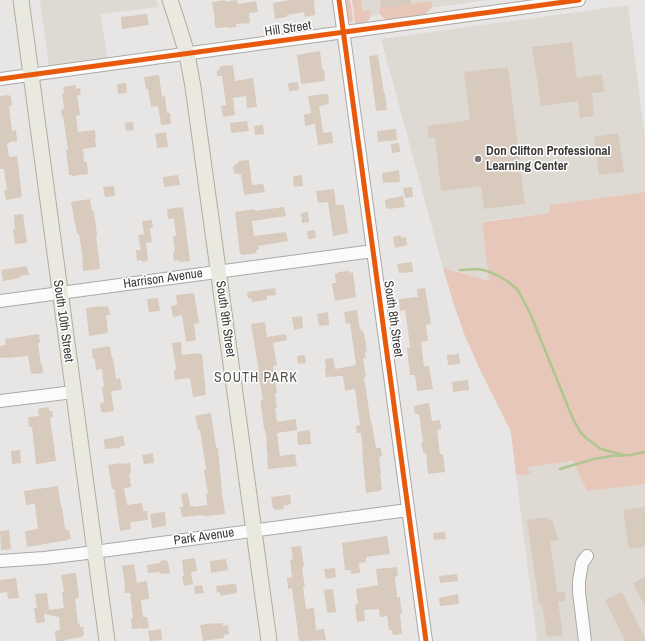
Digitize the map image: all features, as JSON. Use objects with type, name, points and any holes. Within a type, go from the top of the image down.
[{"type":"main road","name":"South 10th Street","points":[[21,0],[107,641]]},
{"type":"main road","name":"South 9th Street","points":[[170,0],[187,54],[193,87],[269,641]]},
{"type":"street","name":"South 8th Street","points":[[339,0],[426,641]]},
{"type":"street","name":"Hill Street","points":[[0,79],[579,0]]},
{"type":"street","name":"Harrison Avenue","points":[[0,301],[373,251]]},
{"type":"street","points":[[0,401],[73,392]]},
{"type":"street","name":"Park Avenue","points":[[0,561],[44,558],[408,510]]},
{"type":"street","points":[[585,641],[578,581],[582,563],[586,556]]},
{"type":"shaded area","points":[[40,0],[156,0],[159,7],[101,14],[108,65],[50,73]]},
{"type":"shaded area","points":[[344,0],[350,0],[353,19],[352,23],[347,20]]},
{"type":"shaded area","points":[[352,0],[361,0],[363,11],[371,11],[370,18],[366,23],[355,24]]},
{"type":"shaded area","points":[[353,0],[488,0],[356,18]]},
{"type":"shaded area","points":[[431,1],[432,8],[425,14],[388,20],[382,17],[379,12],[380,8]]},
{"type":"shaded area","points":[[628,5],[645,137],[645,192],[550,205],[551,213],[482,221],[489,281],[443,268],[381,39]]},
{"type":"shaded area","points":[[645,192],[645,484],[587,491],[573,461],[527,467],[531,474],[516,475],[511,432],[465,336],[443,268],[489,281],[482,222],[550,213],[550,205]]},
{"type":"shaded area","points":[[573,461],[587,491],[645,484],[645,641],[537,641],[516,475],[531,474],[526,467]]},
{"type":"building","points":[[225,0],[226,2],[237,0],[238,4],[256,1],[258,12],[249,13],[250,23],[236,24],[236,27],[216,28],[212,2]]},
{"type":"building","points":[[290,0],[314,0],[315,15],[305,17],[304,12],[275,19],[273,3]]},
{"type":"building","points":[[380,0],[411,0],[411,4],[381,8]]},
{"type":"building","points":[[147,14],[149,25],[122,29],[121,17]]},
{"type":"building","points":[[572,42],[577,78],[602,74],[604,92],[592,93],[594,116],[580,118],[578,101],[541,106],[532,47]]},
{"type":"building","points":[[320,51],[325,81],[301,84],[297,55]]},
{"type":"building","points":[[378,55],[387,110],[376,111],[369,56]]},
{"type":"building","points":[[233,65],[235,81],[253,78],[257,107],[247,108],[246,96],[233,98],[235,115],[223,117],[221,106],[226,105],[222,76],[217,76],[217,70],[220,69],[219,67],[222,67],[221,66]]},
{"type":"building","points":[[508,67],[525,204],[484,209],[481,186],[441,191],[435,138],[429,138],[427,126],[470,120],[464,72]]},
{"type":"building","points":[[159,75],[162,97],[165,96],[167,113],[170,113],[171,124],[161,125],[158,106],[151,107],[148,89],[146,89],[144,77]]},
{"type":"building","points":[[298,82],[299,90],[289,91],[288,83]]},
{"type":"building","points":[[126,83],[127,93],[118,94],[117,84]]},
{"type":"building","points":[[76,85],[76,89],[80,88],[81,95],[77,95],[80,115],[76,116],[78,132],[95,130],[96,147],[83,149],[84,162],[87,162],[88,174],[72,176],[69,175],[66,150],[68,150],[61,110],[64,108],[62,93],[64,93],[63,87]]},
{"type":"building","points":[[328,94],[329,103],[319,106],[323,133],[332,132],[333,143],[318,145],[315,124],[305,126],[304,115],[311,113],[308,96]]},
{"type":"building","points":[[11,95],[12,105],[9,106],[12,131],[16,130],[17,141],[9,142],[10,143],[7,144],[9,157],[17,156],[22,197],[6,200],[4,191],[7,190],[4,169],[0,169],[0,96]]},
{"type":"building","points":[[247,121],[249,131],[231,133],[230,123]]},
{"type":"building","points":[[133,122],[134,130],[126,131],[125,123]]},
{"type":"building","points":[[263,125],[264,134],[255,135],[254,126]]},
{"type":"building","points":[[396,129],[397,140],[378,142],[377,131]]},
{"type":"building","points":[[166,132],[168,147],[157,148],[155,134]]},
{"type":"building","points":[[618,133],[624,172],[599,175],[594,137]]},
{"type":"building","points":[[399,143],[400,152],[392,153],[391,144]]},
{"type":"building","points":[[249,160],[252,185],[263,184],[265,192],[244,195],[241,174],[234,174],[233,166],[239,163],[238,161]]},
{"type":"building","points":[[399,170],[400,182],[383,183],[382,173]]},
{"type":"building","points":[[178,175],[180,185],[164,187],[163,177]]},
{"type":"building","points":[[302,175],[303,186],[294,187],[293,176]]},
{"type":"building","points":[[114,186],[115,196],[105,197],[103,187]]},
{"type":"building","points":[[412,187],[413,197],[405,198],[403,188]]},
{"type":"building","points":[[334,189],[336,205],[344,205],[348,233],[333,236],[328,202],[318,203],[316,191]]},
{"type":"building","points":[[403,196],[405,207],[386,209],[385,200]]},
{"type":"building","points":[[90,199],[92,211],[94,211],[100,269],[83,271],[79,234],[77,234],[71,202]]},
{"type":"building","points":[[183,207],[190,261],[179,262],[179,260],[174,261],[173,252],[175,251],[173,236],[176,236],[174,218],[168,219],[167,209]]},
{"type":"building","points":[[284,207],[286,216],[252,221],[254,236],[286,232],[288,241],[258,246],[259,250],[256,250],[257,253],[240,254],[235,212]]},
{"type":"building","points":[[308,212],[309,222],[302,223],[301,213]]},
{"type":"building","points":[[23,214],[27,243],[15,244],[13,229],[15,229],[14,215]]},
{"type":"building","points":[[152,220],[153,228],[150,228],[152,242],[146,243],[148,261],[137,261],[136,250],[141,250],[138,235],[144,234],[142,221]]},
{"type":"building","points":[[315,230],[316,238],[308,239],[307,231]]},
{"type":"building","points":[[401,235],[401,238],[406,237],[407,245],[395,248],[393,237]]},
{"type":"building","points":[[412,262],[413,272],[399,273],[397,264]]},
{"type":"building","points":[[27,266],[29,275],[3,281],[1,270]]},
{"type":"building","points":[[349,271],[350,273],[353,272],[356,297],[335,301],[332,283],[336,283],[335,274],[338,272]]},
{"type":"building","points":[[275,288],[276,295],[267,296],[267,300],[252,302],[251,298],[248,299],[247,292]]},
{"type":"building","points":[[425,288],[431,324],[426,325],[428,341],[421,342],[424,366],[429,366],[433,389],[417,391],[415,375],[410,375],[407,348],[410,348],[410,346],[405,310],[400,311],[399,299],[418,297],[417,289]]},
{"type":"building","points":[[194,293],[199,323],[194,324],[196,340],[186,342],[182,315],[173,317],[171,306],[177,305],[176,295]]},
{"type":"building","points":[[158,298],[160,311],[149,312],[147,299]]},
{"type":"building","points":[[108,306],[110,315],[106,315],[108,333],[89,336],[86,308]]},
{"type":"building","points":[[357,310],[360,330],[362,329],[364,333],[367,351],[365,352],[366,358],[363,358],[366,377],[364,377],[371,424],[372,423],[376,448],[381,448],[382,456],[379,457],[382,490],[366,493],[361,433],[357,433],[356,426],[360,425],[355,389],[345,391],[343,376],[326,377],[325,368],[325,359],[333,358],[335,369],[356,365],[350,323],[346,324],[344,312]]},
{"type":"building","points":[[328,312],[329,325],[319,326],[317,314]]},
{"type":"building","points":[[302,316],[303,328],[294,330],[292,317]]},
{"type":"building","points":[[265,322],[267,337],[286,334],[287,340],[273,343],[277,365],[273,366],[277,393],[275,394],[277,408],[275,408],[277,422],[296,419],[297,430],[277,433],[280,456],[295,454],[297,466],[268,469],[267,443],[261,405],[261,400],[263,400],[260,382],[258,382],[257,372],[259,372],[251,324]]},
{"type":"building","points":[[39,334],[40,343],[38,343],[43,373],[31,374],[28,356],[0,358],[0,346],[6,345],[5,339]]},
{"type":"building","points":[[181,342],[182,355],[202,354],[206,395],[193,397],[190,378],[175,380],[174,370],[176,369],[172,343]]},
{"type":"building","points":[[110,346],[116,379],[120,378],[122,390],[111,391],[114,411],[103,413],[101,412],[100,404],[104,402],[102,369],[96,370],[92,349]]},
{"type":"building","points":[[459,354],[460,364],[448,365],[447,355]]},
{"type":"building","points":[[305,355],[306,363],[298,364],[297,356]]},
{"type":"building","points":[[468,380],[469,390],[453,392],[452,382]]},
{"type":"building","points":[[429,403],[432,421],[440,420],[441,429],[437,430],[440,454],[443,454],[445,472],[428,474],[426,453],[423,453],[422,449],[421,442],[423,442],[419,414],[415,414],[414,406]]},
{"type":"building","points":[[49,407],[49,411],[52,411],[53,417],[50,418],[56,461],[36,464],[32,427],[29,427],[28,417],[39,416],[38,409]]},
{"type":"building","points":[[211,413],[216,447],[218,448],[225,514],[182,517],[180,507],[183,507],[181,494],[188,493],[190,506],[194,507],[207,505],[206,494],[208,494],[204,470],[206,469],[200,430],[198,430],[195,416]]},
{"type":"building","points":[[310,430],[311,444],[298,445],[297,432]]},
{"type":"building","points":[[123,436],[125,446],[120,446],[120,448],[105,449],[104,440]]},
{"type":"building","points":[[20,450],[21,463],[12,464],[11,451]]},
{"type":"building","points":[[153,453],[154,463],[144,464],[142,455]]},
{"type":"building","points":[[130,463],[131,473],[129,473],[131,487],[124,488],[127,505],[142,503],[143,511],[147,511],[148,520],[130,522],[131,529],[120,531],[114,489],[112,489],[108,465]]},
{"type":"building","points":[[58,486],[65,529],[69,530],[71,539],[27,547],[25,531],[38,529],[35,504],[26,505],[24,491]]},
{"type":"building","points":[[290,495],[291,504],[283,506],[284,509],[276,510],[273,508],[271,497]]},
{"type":"building","points":[[645,507],[645,547],[629,549],[623,510]]},
{"type":"building","points":[[165,512],[166,526],[152,528],[150,514]]},
{"type":"building","points":[[547,517],[548,520],[552,520],[559,540],[550,541],[557,592],[565,592],[566,601],[558,602],[563,635],[547,637],[542,604],[539,605],[527,520]]},
{"type":"building","points":[[9,530],[11,549],[1,550],[0,531]]},
{"type":"building","points":[[445,532],[446,539],[434,540],[433,533]]},
{"type":"building","points":[[387,536],[390,554],[366,557],[366,562],[359,563],[360,573],[351,574],[351,570],[345,570],[342,543]]},
{"type":"building","points":[[301,546],[304,566],[302,569],[305,586],[303,587],[306,609],[314,608],[316,630],[324,629],[326,640],[299,641],[292,588],[288,589],[287,578],[292,577],[290,560],[293,559],[291,547]]},
{"type":"building","points":[[195,558],[197,571],[191,572],[193,584],[184,586],[182,576],[184,576],[182,560]]},
{"type":"building","points":[[226,559],[228,570],[211,573],[210,561]]},
{"type":"building","points":[[167,560],[170,573],[148,573],[147,565],[160,563],[160,561]]},
{"type":"building","points":[[134,564],[137,583],[147,581],[149,599],[141,600],[143,617],[147,617],[149,628],[132,629],[131,619],[133,618],[130,593],[125,593],[122,566]]},
{"type":"building","points":[[397,567],[398,576],[395,577],[397,597],[400,597],[402,634],[393,635],[392,630],[389,630],[387,616],[380,617],[379,609],[364,610],[365,621],[357,622],[355,605],[358,604],[356,589],[378,585],[376,569]]},
{"type":"building","points":[[335,568],[336,577],[326,579],[324,569]]},
{"type":"building","points":[[76,573],[79,598],[75,599],[78,624],[80,623],[80,627],[83,627],[84,635],[82,637],[65,641],[56,641],[55,631],[60,630],[59,617],[44,614],[45,622],[36,623],[34,608],[37,608],[35,594],[47,593],[49,610],[64,608],[62,592],[64,591],[61,575]]},
{"type":"building","points":[[457,574],[458,581],[440,583],[439,576]]},
{"type":"building","points":[[645,577],[645,607],[633,583]]},
{"type":"building","points":[[16,578],[19,598],[8,599],[7,592],[0,593],[0,580]]},
{"type":"building","points":[[236,584],[237,593],[220,596],[220,592],[217,593],[216,586]]},
{"type":"building","points":[[202,585],[204,593],[195,594],[194,586]]},
{"type":"building","points":[[333,589],[336,612],[327,613],[324,590]]},
{"type":"building","points":[[622,592],[645,638],[645,641],[625,641],[605,600]]},
{"type":"building","points":[[458,594],[459,604],[440,606],[439,598]]},
{"type":"building","points":[[223,623],[223,626],[228,625],[229,634],[224,635],[224,638],[203,641],[200,625]]},
{"type":"building","points":[[161,629],[162,640],[150,641],[148,631]]},
{"type":"waterway","points":[[460,270],[478,269],[487,271],[499,276],[517,289],[530,313],[573,419],[581,433],[601,449],[624,455]]},
{"type":"waterway","points":[[560,469],[594,459],[645,452]]},
{"type":"cycle path","points":[[339,0],[426,641]]},
{"type":"cycle path","points":[[0,79],[579,0]]},
{"type":"place","name":"Don Clifton Professional Learning Center","points":[[478,159]]},
{"type":"district","name":"SOUTH PARK","points":[[256,378]]}]
